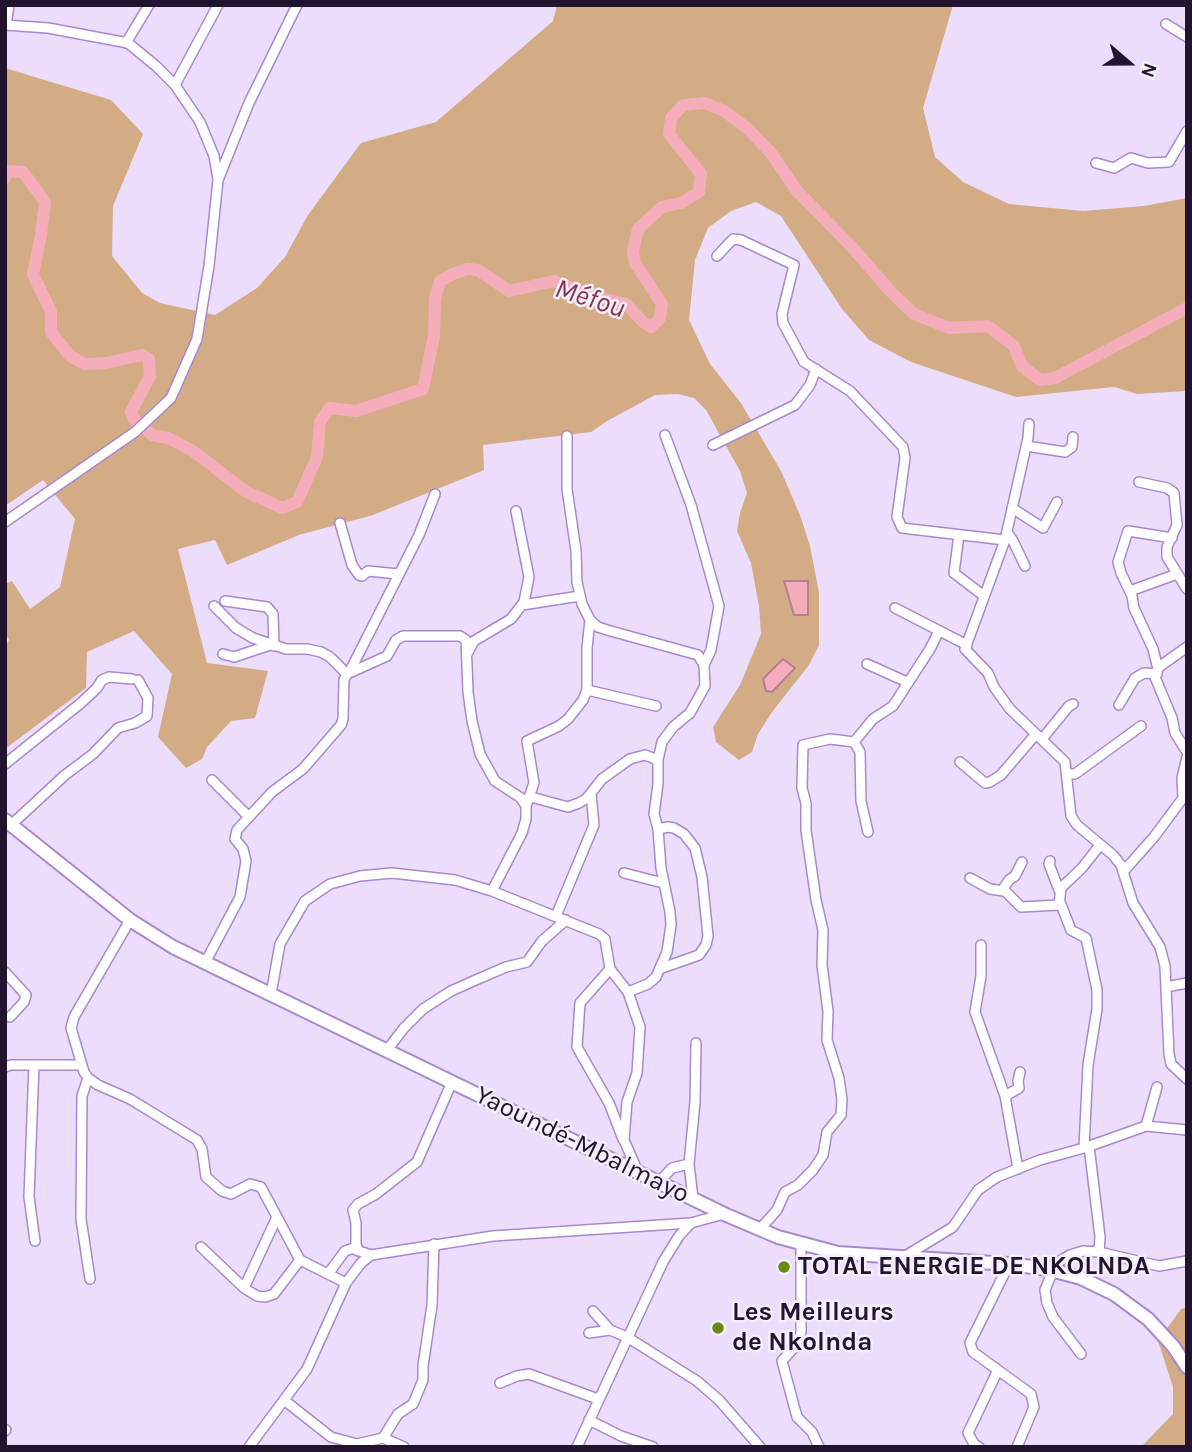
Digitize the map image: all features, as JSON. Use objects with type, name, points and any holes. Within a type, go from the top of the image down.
[{"type":"highway","name":"Yaoundé-Mbalmayo","points":[[8,822],[130,920],[173,947],[723,1214],[801,1244],[838,1253],[1009,1264],[1081,1278],[1114,1294],[1148,1319],[1173,1346],[1187,1367]]},
{"type":"street","points":[[5,522],[135,432],[171,398],[197,339],[209,266],[218,180],[214,156],[200,122],[175,85],[156,66],[126,43],[48,28],[6,25],[9,5]]},
{"type":"street","points":[[126,43],[149,5]]},
{"type":"street","points":[[175,85],[218,5]]},
{"type":"street","points":[[218,180],[249,103],[297,5]]},
{"type":"street","points":[[1166,24],[1187,37]]},
{"type":"street","points":[[1096,163],[1114,168],[1131,158],[1148,163],[1169,162],[1187,131]]},
{"type":"street","points":[[718,256],[733,239],[741,240],[794,265],[782,314],[783,323],[804,362],[850,391],[903,447],[905,458],[898,517],[902,528],[959,535],[1006,536],[1013,541],[1025,566]]},
{"type":"street","points":[[713,445],[795,405],[810,385],[816,369]]},
{"type":"street","points":[[1029,424],[1006,536],[965,649],[989,673],[994,687],[1010,709],[1065,762],[1071,816],[1077,825],[1113,855],[1123,872],[1133,903],[1160,947],[1165,966],[1171,1064],[1187,1079]]},
{"type":"street","points":[[665,435],[691,505],[719,606],[711,650],[704,666]]},
{"type":"street","points":[[567,436],[567,489],[580,596],[590,620],[607,630],[698,655],[704,666],[705,686],[690,713],[673,727],[662,742],[658,760],[659,784],[654,814],[671,925],[667,952],[662,968],[648,984],[628,992]]},
{"type":"street","points":[[1026,446],[1065,452],[1072,447],[1073,437]]},
{"type":"street","points":[[1139,482],[1167,488],[1174,493],[1177,525],[1167,547],[1167,557],[1187,589]]},
{"type":"street","points":[[205,962],[240,897],[246,861],[235,835],[248,816],[272,792],[303,769],[341,725],[344,680],[419,535],[435,494]]},
{"type":"street","points":[[1012,508],[1043,528],[1056,502]]},
{"type":"street","points":[[466,655],[474,641],[511,619],[528,592],[529,577],[516,511]]},
{"type":"street","points":[[340,523],[352,565],[359,575],[362,576],[368,571],[398,573]]},
{"type":"street","points":[[1158,671],[1153,649],[1134,608],[1118,562],[1128,531],[1172,538]]},
{"type":"street","points":[[959,535],[954,573],[984,596]]},
{"type":"street","points":[[1130,591],[1177,574]]},
{"type":"street","points":[[522,605],[580,596]]},
{"type":"street","points":[[225,601],[267,607],[273,614],[272,646]]},
{"type":"street","points":[[214,606],[236,628],[272,646],[321,652],[348,673]]},
{"type":"street","points":[[895,608],[967,645]]},
{"type":"street","points":[[492,891],[522,833],[526,819],[534,783],[527,741],[559,726],[583,700],[586,690],[590,620]]},
{"type":"street","points":[[855,742],[873,719],[893,706],[939,631]]},
{"type":"street","points":[[348,673],[384,658],[396,640],[402,636],[460,636],[466,640],[472,721],[480,754],[495,781],[528,802],[568,807],[591,794],[602,779],[630,759],[645,755],[658,760]]},
{"type":"street","points":[[223,654],[234,657],[272,646]]},
{"type":"street","points":[[1123,872],[1182,807],[1182,778],[1187,754],[1175,733],[1172,718],[1155,677],[1166,660],[1187,648]]},
{"type":"street","points":[[867,664],[907,682]]},
{"type":"street","points":[[1119,705],[1135,677],[1158,671]]},
{"type":"street","points":[[5,764],[81,703],[102,680],[109,677],[135,679],[148,698],[147,716],[118,728],[93,754],[8,822]]},
{"type":"street","points":[[586,690],[656,706]]},
{"type":"street","points":[[960,762],[985,783],[990,782],[1001,775],[1073,704]]},
{"type":"street","points":[[1068,774],[1075,774],[1141,726]]},
{"type":"street","points":[[760,1229],[777,1210],[786,1192],[798,1185],[823,1155],[827,1132],[841,1115],[839,1078],[827,1040],[828,1011],[822,965],[823,930],[806,830],[802,770],[803,744],[830,739],[855,742]]},
{"type":"street","points":[[855,742],[860,752],[861,801],[868,832]]},
{"type":"street","points":[[212,780],[248,816]]},
{"type":"street","points":[[556,916],[594,825],[591,794]]},
{"type":"street","points":[[658,829],[674,828],[684,834],[695,848],[702,877],[708,936],[699,955],[662,968]]},
{"type":"street","points":[[1059,890],[1082,868],[1100,845]]},
{"type":"street","points":[[1050,861],[1060,902],[1071,930],[1086,938],[1097,990],[1097,1009],[1088,1065],[1087,1147],[1100,1237],[1099,1252]]},
{"type":"street","points":[[1004,891],[1009,880],[1019,870],[1021,862]]},
{"type":"street","points":[[624,873],[663,883]]},
{"type":"street","points":[[271,994],[280,944],[305,901],[330,884],[360,876],[418,874],[455,880],[492,891],[566,920],[605,939],[610,969],[628,992],[640,1027],[637,1073],[627,1102],[624,1140]]},
{"type":"street","points":[[970,878],[990,889],[1004,891],[1021,907],[1059,905],[1060,902]]},
{"type":"street","points":[[130,920],[74,1017],[71,1028],[88,1078],[130,1099],[197,1140],[202,1149],[206,1177],[222,1191],[231,1194],[250,1184],[261,1187],[300,1259],[346,1283]]},
{"type":"street","points":[[387,1050],[404,1028],[424,1009],[469,983],[506,967],[527,962],[542,941],[566,920]]},
{"type":"street","points":[[981,944],[981,976],[975,1012],[1005,1096],[1018,1169]]},
{"type":"street","points":[[610,969],[579,1003],[577,1047],[609,1103],[640,1175]]},
{"type":"street","points":[[5,972],[26,995],[24,1002],[10,1017]]},
{"type":"street","points":[[1166,988],[1187,984]]},
{"type":"street","points":[[693,1199],[689,1164],[695,1102],[696,1043]]},
{"type":"street","points":[[34,1065],[29,1197],[35,1241]]},
{"type":"street","points":[[5,1067],[82,1065]]},
{"type":"street","points":[[1005,1096],[1020,1088],[1020,1072]]},
{"type":"street","points":[[88,1078],[82,1096],[81,1219],[90,1279]]},
{"type":"street","points":[[452,1082],[417,1162],[353,1210],[356,1250],[371,1255],[434,1244],[550,1231],[691,1223],[723,1214]]},
{"type":"street","points":[[1146,1126],[1157,1087]]},
{"type":"street","points":[[901,1258],[953,1227],[978,1190],[997,1177],[1040,1160],[1146,1126],[1187,1130]]},
{"type":"street","points":[[658,1183],[673,1168],[689,1164]]},
{"type":"street","points":[[244,1287],[276,1217]]},
{"type":"street","points":[[577,1447],[663,1262],[679,1236],[691,1223]]},
{"type":"street","points":[[383,1438],[398,1414],[413,1404],[424,1380],[423,1366],[432,1305],[434,1244]]},
{"type":"street","points":[[801,1244],[802,1332],[798,1343],[782,1361],[797,1417],[812,1432],[819,1447]]},
{"type":"street","points":[[201,1247],[244,1287],[257,1296],[265,1297],[274,1294],[300,1259]]},
{"type":"street","points":[[328,1274],[345,1251],[357,1247]]},
{"type":"street","points":[[1081,1354],[1053,1317],[1047,1303],[1045,1290],[1050,1270],[1070,1255],[1083,1251],[1099,1252],[1159,1266],[1187,1261]]},
{"type":"street","points":[[249,1447],[307,1369],[346,1283],[361,1263],[371,1255]]},
{"type":"street","points":[[1009,1264],[970,1343],[973,1352],[1031,1394],[1034,1400],[1034,1407],[1017,1447]]},
{"type":"street","points":[[593,1311],[610,1330],[627,1337],[697,1381],[719,1400],[760,1447]]},
{"type":"street","points":[[589,1332],[610,1330]]},
{"type":"street","points":[[979,1447],[968,1433],[998,1370]]},
{"type":"street","points":[[500,1383],[529,1374],[598,1399]]},
{"type":"street","points":[[284,1400],[331,1437],[357,1444],[383,1438],[404,1447]]},
{"type":"street","points":[[589,1420],[621,1436],[653,1447]]},
{"type":"shaded area","points":[[557,5],[953,5],[923,108],[935,157],[963,182],[1009,204],[1083,211],[1144,206],[1187,198],[1187,391],[1137,394],[1114,387],[1016,397],[911,362],[869,340],[842,309],[781,216],[756,202],[731,211],[708,228],[695,260],[689,320],[710,364],[741,403],[781,471],[800,515],[810,546],[819,593],[819,645],[809,665],[758,734],[752,752],[739,760],[716,742],[713,727],[740,685],[761,634],[751,563],[737,531],[747,493],[740,471],[706,410],[694,398],[678,394],[655,395],[591,432],[483,445],[484,470],[373,515],[299,535],[227,565],[215,540],[178,549],[207,663],[268,671],[255,718],[231,721],[207,747],[202,759],[186,768],[158,737],[172,674],[134,631],[87,652],[86,688],[5,749],[5,647],[9,640],[5,632],[5,584],[12,581],[30,609],[60,587],[75,519],[43,480],[5,506],[5,68],[111,100],[143,134],[113,206],[112,256],[142,293],[160,303],[215,315],[257,288],[285,257],[308,215],[361,143],[436,122],[553,21]]},
{"type":"shaded area","points":[[784,581],[808,581],[808,615],[794,615]]},
{"type":"shaded area","points":[[783,659],[795,668],[772,692],[766,691],[763,679]]},
{"type":"shaded area","points":[[1187,1307],[1187,1447],[1141,1447],[1173,1414],[1173,1387],[1158,1341],[1181,1309]]},
{"type":"waterway","name":"Méfou","points":[[5,178],[8,171],[23,172],[45,202],[33,274],[51,312],[51,332],[70,356],[85,364],[106,363],[142,355],[149,359],[150,376],[131,412],[134,419],[152,435],[168,438],[193,451],[245,491],[282,508],[297,502],[317,457],[320,422],[329,408],[356,411],[423,389],[434,336],[435,298],[440,281],[453,274],[468,269],[478,270],[509,291],[554,281],[589,295],[626,304],[651,327],[660,318],[662,304],[635,263],[633,251],[638,229],[662,207],[681,203],[699,192],[701,174],[669,134],[671,118],[683,105],[705,103],[724,111],[747,128],[771,153],[797,191],[914,314],[949,328],[988,326],[1014,346],[1022,366],[1040,380],[1055,378],[1187,308]]},
{"type":"place","name":"TOTAL ENERGIE DE NKOLNDA","points":[[784,1267]]},
{"type":"place","name":"Les Meilleurs de Nkolnda","points":[[718,1328]]}]
